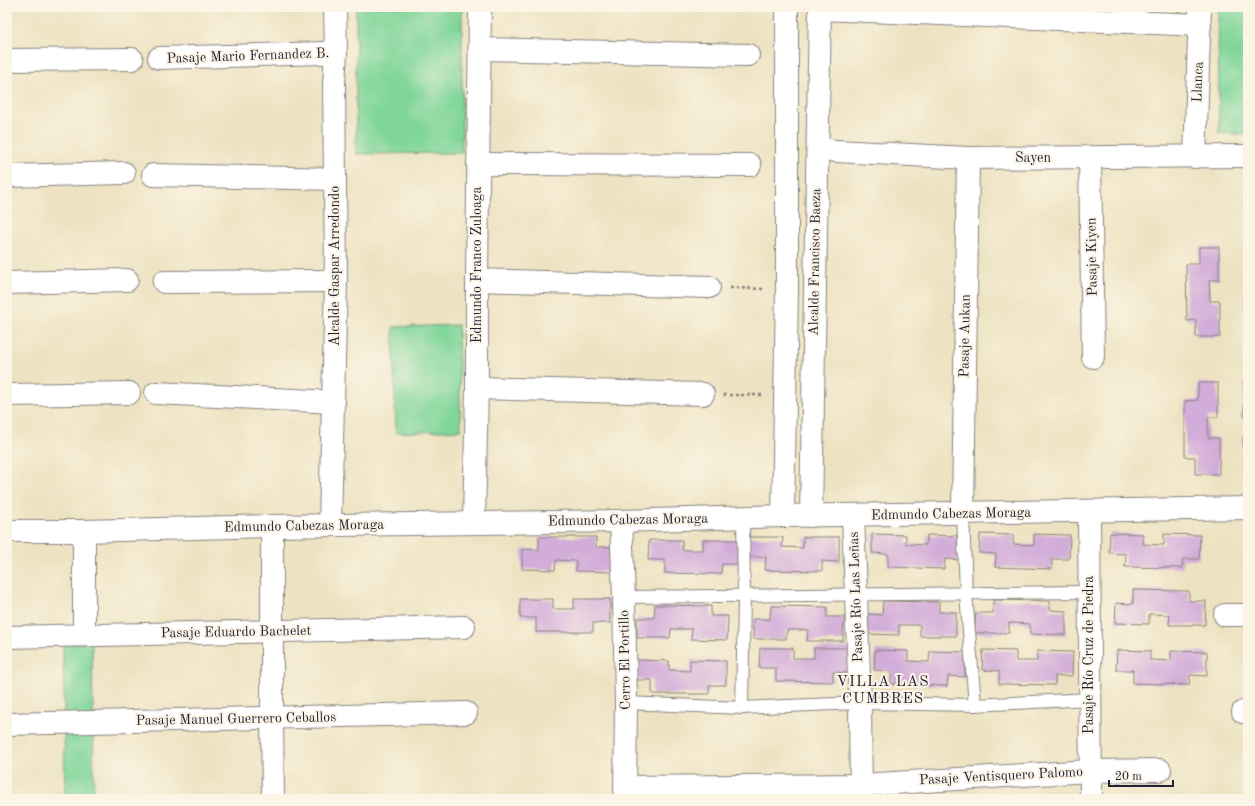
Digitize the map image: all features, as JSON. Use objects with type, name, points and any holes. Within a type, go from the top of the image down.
[{"type":"street","name":"Alcalde Gaspar Arredondo","points":[[330,525],[336,281],[334,82],[336,53],[335,7]]},
{"type":"street","name":"Edmundo Franco Zuloaga","points":[[474,522],[477,388],[480,7]]},
{"type":"street","name":"Alcalde Francisco Baeza","points":[[783,516],[787,290],[787,7]]},
{"type":"street","points":[[820,8],[1200,16]]},
{"type":"street","name":"Alcalde Francisco Baeza","points":[[811,516],[820,8]]},
{"type":"street","name":"Llanca","points":[[1195,157],[1200,16]]},
{"type":"street","points":[[480,49],[748,55]]},
{"type":"street","name":"Pasaje Mario Fernandez B.","points":[[159,58],[336,53]]},
{"type":"street","points":[[7,60],[132,59]]},
{"type":"street","name":"Sayen","points":[[818,148],[836,151],[968,158],[1248,156]]},
{"type":"street","name":"Pasaje Aukan","points":[[962,513],[968,158]]},
{"type":"street","name":"Pasaje Kiyen","points":[[1090,158],[1093,357]]},
{"type":"street","points":[[478,164],[750,165]]},
{"type":"street","points":[[7,176],[124,173]]},
{"type":"street","points":[[153,175],[335,179]]},
{"type":"street","points":[[7,283],[127,280]]},
{"type":"street","points":[[477,280],[709,287]]},
{"type":"street","points":[[164,282],[336,281]]},
{"type":"street","points":[[477,388],[703,394]]},
{"type":"street","points":[[7,395],[129,393]]},
{"type":"street","points":[[156,393],[334,402]]},
{"type":"street","name":"Edmundo Cabezas Moraga","points":[[7,531],[84,532],[272,526],[1248,508]]},
{"type":"street","name":"Pasaje Río Cruz de Piedra","points":[[1089,511],[1090,799]]},
{"type":"street","name":"Pasaje Río Las Leñas","points":[[853,515],[860,703],[861,792]]},
{"type":"street","name":"Cerro El Portillo","points":[[621,520],[626,703],[625,793]]},
{"type":"street","points":[[272,526],[273,799]]},
{"type":"street","points":[[84,532],[84,635]]},
{"type":"street","points":[[1225,615],[1248,615]]},
{"type":"street","name":"Pasaje Eduardo Bachelet","points":[[7,637],[464,627]]},
{"type":"street","name":"Pasaje Manuel Guerrero Ceballos","points":[[7,724],[466,713]]},
{"type":"street","name":"Pasaje Ventisquero Palomo","points":[[625,793],[861,792],[1090,771],[1160,770]]},
{"type":"lane","points":[[962,513],[966,594],[975,705]]},
{"type":"lane","points":[[742,708],[744,596],[743,518]]},
{"type":"lane","points":[[624,596],[1089,592]]},
{"type":"lane","points":[[626,703],[742,708],[860,703],[975,705],[1090,699]]},
{"type":"path","points":[[709,287],[787,290]]},
{"type":"path","points":[[703,394],[784,396]]},
{"type":"green space","points":[[356,7],[462,7],[462,153],[356,154]]},
{"type":"green space","points":[[1218,7],[1248,7],[1248,135],[1219,133]]},
{"type":"green space","points":[[458,325],[461,430],[396,433],[393,327]]},
{"type":"green space","points":[[63,643],[92,643],[94,799],[65,799]]},
{"type":"building","points":[[1245,243],[1248,243],[1248,276],[1245,276]]},
{"type":"building","points":[[1199,247],[1219,247],[1219,280],[1209,280],[1210,301],[1220,301],[1220,337],[1196,337],[1196,320],[1187,321],[1186,264],[1199,264]]},
{"type":"building","points":[[1245,297],[1248,297],[1248,333],[1245,333]]},
{"type":"building","points":[[1244,382],[1248,382],[1248,416],[1244,416]]},
{"type":"building","points":[[1198,383],[1218,383],[1218,417],[1208,417],[1208,438],[1219,438],[1219,474],[1195,474],[1195,457],[1185,457],[1185,401],[1198,400]]},
{"type":"building","points":[[1243,437],[1248,437],[1248,473],[1244,473]]},
{"type":"building","points":[[1110,533],[1143,534],[1143,544],[1164,545],[1164,534],[1200,535],[1199,559],[1183,559],[1182,568],[1125,567],[1126,554],[1109,553]]},
{"type":"building","points":[[872,534],[906,535],[906,544],[926,545],[927,535],[962,536],[962,560],[945,559],[944,569],[888,567],[888,554],[872,553]]},
{"type":"building","points":[[980,534],[1013,535],[1013,544],[1034,545],[1034,534],[1070,535],[1069,559],[1052,559],[1052,569],[995,567],[996,554],[979,553]]},
{"type":"building","points":[[539,537],[596,537],[596,547],[613,547],[612,572],[576,571],[576,561],[556,560],[555,570],[522,569],[522,549],[539,550]]},
{"type":"building","points":[[749,537],[783,537],[782,547],[803,548],[803,537],[839,537],[839,562],[822,561],[822,571],[765,570],[766,557],[749,557]]},
{"type":"building","points":[[649,540],[682,540],[682,550],[703,550],[703,540],[739,540],[739,564],[722,564],[721,574],[665,573],[665,560],[648,560]]},
{"type":"building","points":[[1133,590],[1189,591],[1189,601],[1206,601],[1205,625],[1169,625],[1170,615],[1149,614],[1149,624],[1115,623],[1116,603],[1133,604]]},
{"type":"building","points":[[520,599],[553,599],[553,609],[574,609],[574,599],[610,599],[610,623],[593,623],[593,632],[536,632],[536,618],[520,618]]},
{"type":"building","points":[[993,600],[1050,601],[1050,610],[1066,611],[1066,635],[1030,634],[1030,624],[1009,623],[1009,633],[975,633],[976,613],[993,613]]},
{"type":"building","points":[[883,601],[939,602],[939,612],[956,612],[956,636],[920,636],[920,625],[899,625],[899,635],[865,634],[866,614],[882,615]]},
{"type":"building","points":[[655,605],[711,606],[711,616],[728,616],[727,640],[691,639],[692,629],[671,629],[670,638],[637,638],[637,618],[654,618]]},
{"type":"building","points":[[771,606],[827,607],[827,617],[844,617],[843,641],[807,641],[808,630],[787,630],[786,639],[753,639],[753,619],[770,619]]},
{"type":"building","points":[[760,648],[793,648],[793,658],[814,658],[814,648],[850,648],[850,673],[833,672],[833,682],[776,681],[776,668],[759,668]]},
{"type":"building","points":[[875,650],[908,651],[908,661],[929,662],[930,651],[965,652],[965,677],[948,676],[947,686],[891,684],[891,671],[874,670]]},
{"type":"building","points":[[983,650],[1016,651],[1016,661],[1037,661],[1037,651],[1073,652],[1072,676],[1055,676],[1055,685],[999,684],[999,671],[982,670]]},
{"type":"building","points":[[1117,650],[1150,651],[1150,660],[1171,661],[1171,651],[1207,652],[1207,676],[1190,675],[1189,685],[1133,683],[1133,670],[1116,670]]},
{"type":"building","points":[[636,660],[669,661],[669,670],[690,671],[690,660],[726,661],[726,685],[709,685],[709,694],[652,694],[652,680],[635,680]]},
{"type":"district","name":"VILLA LAS CUMBRES","points":[[883,690]]}]
